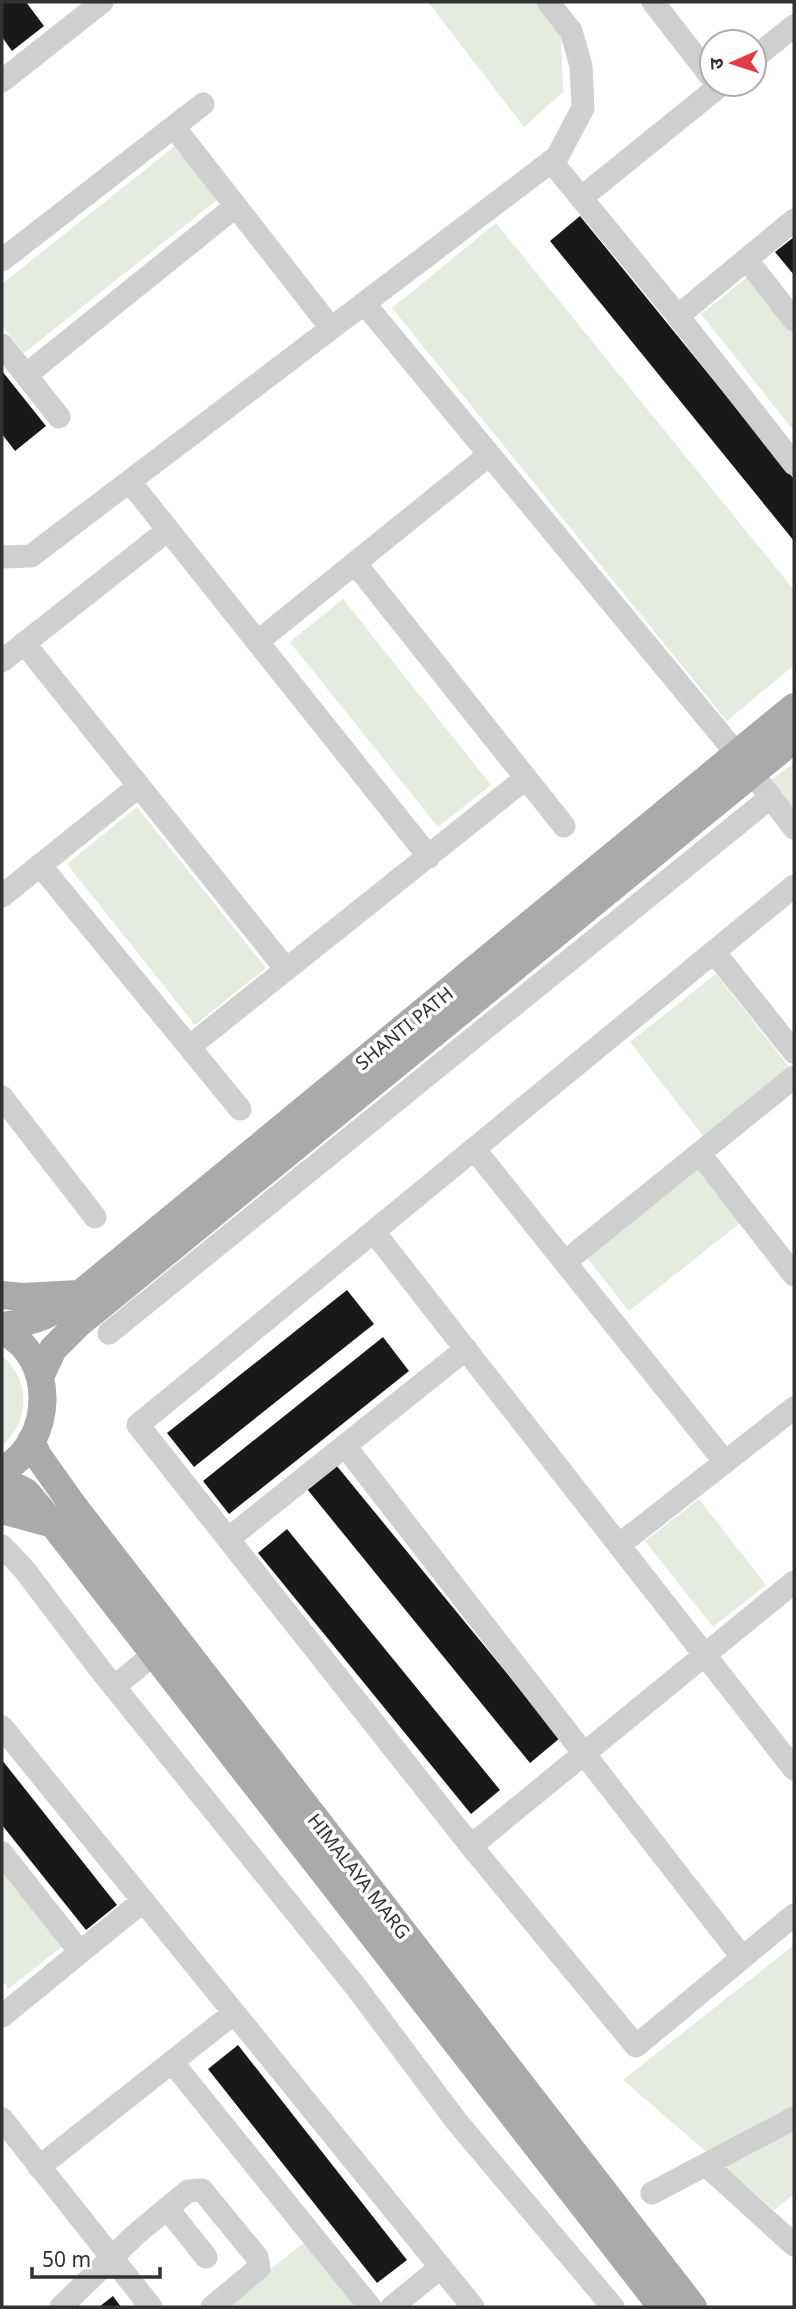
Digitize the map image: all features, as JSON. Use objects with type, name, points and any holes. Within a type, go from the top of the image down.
[{"type":"main road","name":"SHANTI PATH","points":[[2,1328],[48,1316],[80,1294],[744,764],[794,707]]},
{"type":"main road","name":"SHANTI PATH","points":[[744,764],[794,739]]},
{"type":"main road","points":[[41,1375],[53,1349],[77,1325],[744,764]]},
{"type":"main road","points":[[2,1296],[80,1294]]},
{"type":"main road","points":[[2,1328],[24,1345],[34,1360],[41,1375],[42,1407],[38,1429],[31,1441],[9,1466],[2,1469]]},
{"type":"main road","name":"HIMALAYA MARG","points":[[31,1441],[37,1456],[80,1515],[693,2307]]},
{"type":"main road","name":"HIMALAYA MARG","points":[[2,1480],[26,1492],[53,1524],[662,2307]]},
{"type":"main road","points":[[2,1510],[53,1524]]},
{"type":"street","points":[[4,73],[102,2]]},
{"type":"street","points":[[2,557],[31,556],[556,156],[583,108],[581,66],[571,31],[548,2]]},
{"type":"street","points":[[653,2],[698,58]]},
{"type":"street","points":[[768,47],[794,26]]},
{"type":"street","points":[[581,198],[700,98]]},
{"type":"street","points":[[2,260],[203,104]]},
{"type":"street","points":[[174,127],[331,328]]},
{"type":"street","points":[[551,161],[678,316],[794,464]]},
{"type":"street","points":[[26,375],[236,206]]},
{"type":"street","points":[[678,316],[794,220]]},
{"type":"street","points":[[747,260],[794,320]]},
{"type":"street","points":[[364,303],[794,828]]},
{"type":"street","points":[[2,345],[60,417]]},
{"type":"street","points":[[257,642],[489,455]]},
{"type":"street","points":[[130,482],[429,857]]},
{"type":"street","points":[[2,661],[168,530]]},
{"type":"street","points":[[355,563],[564,826]]},
{"type":"street","points":[[24,643],[286,969]]},
{"type":"street","points":[[189,1046],[526,778]]},
{"type":"street","points":[[2,895],[139,786]]},
{"type":"street","points":[[109,1333],[771,797]]},
{"type":"street","points":[[40,864],[240,1109]]},
{"type":"street","points":[[794,886],[138,1425],[471,1846],[636,2046],[794,1914]]},
{"type":"street","points":[[714,952],[794,1052]]},
{"type":"street","points":[[565,1262],[794,1077]]},
{"type":"street","points":[[2,1098],[94,1217]]},
{"type":"street","points":[[475,1150],[725,1462]]},
{"type":"street","points":[[700,1154],[794,1275]]},
{"type":"street","points":[[374,1232],[794,1769]]},
{"type":"street","points":[[228,1539],[466,1349]]},
{"type":"street","points":[[619,1545],[794,1408]]},
{"type":"street","points":[[345,1446],[742,1957]]},
{"type":"street","points":[[2,1546],[23,1568],[114,1687],[356,1987],[457,2122],[613,2307]]},
{"type":"street","points":[[471,1846],[794,1582]]},
{"type":"street","points":[[114,1687],[154,1654]]},
{"type":"street","points":[[2,1727],[473,2307]]},
{"type":"street","points":[[2,1853],[80,1952]]},
{"type":"street","points":[[2,2015],[144,1901]]},
{"type":"street","points":[[39,2167],[234,2013]]},
{"type":"street","points":[[172,2062],[370,2307]]},
{"type":"street","points":[[652,2193],[794,2118]]},
{"type":"street","points":[[2,2119],[151,2307]]},
{"type":"street","points":[[706,2165],[794,2245]]},
{"type":"street","points":[[61,2307],[135,2235],[167,2208],[188,2191],[202,2190],[257,2257],[259,2267],[212,2307]]},
{"type":"street","points":[[167,2208],[206,2257]]},
{"type":"street","points":[[392,2307],[441,2267]]},
{"type":"shaded area","points":[[428,2],[535,2],[561,33],[563,92],[524,127]]},
{"type":"shaded area","points":[[175,146],[217,200],[24,353],[2,325],[2,284]]},
{"type":"shaded area","points":[[496,223],[794,590],[794,665],[727,721],[392,308]]},
{"type":"shaded area","points":[[754,272],[794,322],[794,431],[701,314]]},
{"type":"shaded area","points":[[343,599],[491,785],[438,827],[290,642]]},
{"type":"shaded area","points":[[794,762],[794,815],[768,783]]},
{"type":"shaded area","points":[[137,807],[266,968],[195,1025],[67,864]]},
{"type":"shaded area","points":[[716,974],[790,1068],[703,1136],[630,1042]]},
{"type":"shaded area","points":[[697,1169],[740,1223],[629,1311],[587,1258]]},
{"type":"shaded area","points":[[2,1356],[18,1376],[23,1400],[18,1424],[2,1445]]},
{"type":"shaded area","points":[[699,1499],[766,1585],[713,1627],[645,1541]]},
{"type":"shaded area","points":[[2,1864],[65,1944],[8,1989],[2,1980]]},
{"type":"shaded area","points":[[794,1945],[794,2194],[774,2210],[623,2080]]},
{"type":"shaded area","points":[[305,2242],[357,2307],[223,2307]]},
{"type":"building","points":[[2,2],[26,2],[44,26],[12,51],[2,37]]},
{"type":"building","points":[[580,216],[794,479],[794,541],[550,241]]},
{"type":"building","points":[[794,237],[794,275],[775,252]]},
{"type":"building","points":[[2,371],[46,426],[15,451],[2,434]]},
{"type":"building","points":[[347,1290],[374,1324],[194,1467],[167,1433]]},
{"type":"building","points":[[383,1337],[409,1371],[229,1514],[203,1481]]},
{"type":"building","points":[[336,1465],[560,1738],[530,1763],[307,1489]]},
{"type":"building","points":[[287,1529],[500,1790],[471,1814],[258,1553]]},
{"type":"building","points":[[2,1760],[117,1905],[86,1930],[2,1825]]},
{"type":"building","points":[[238,2045],[407,2260],[377,2283],[208,2069]]},
{"type":"building","points":[[113,2296],[121,2307],[99,2307]]}]
